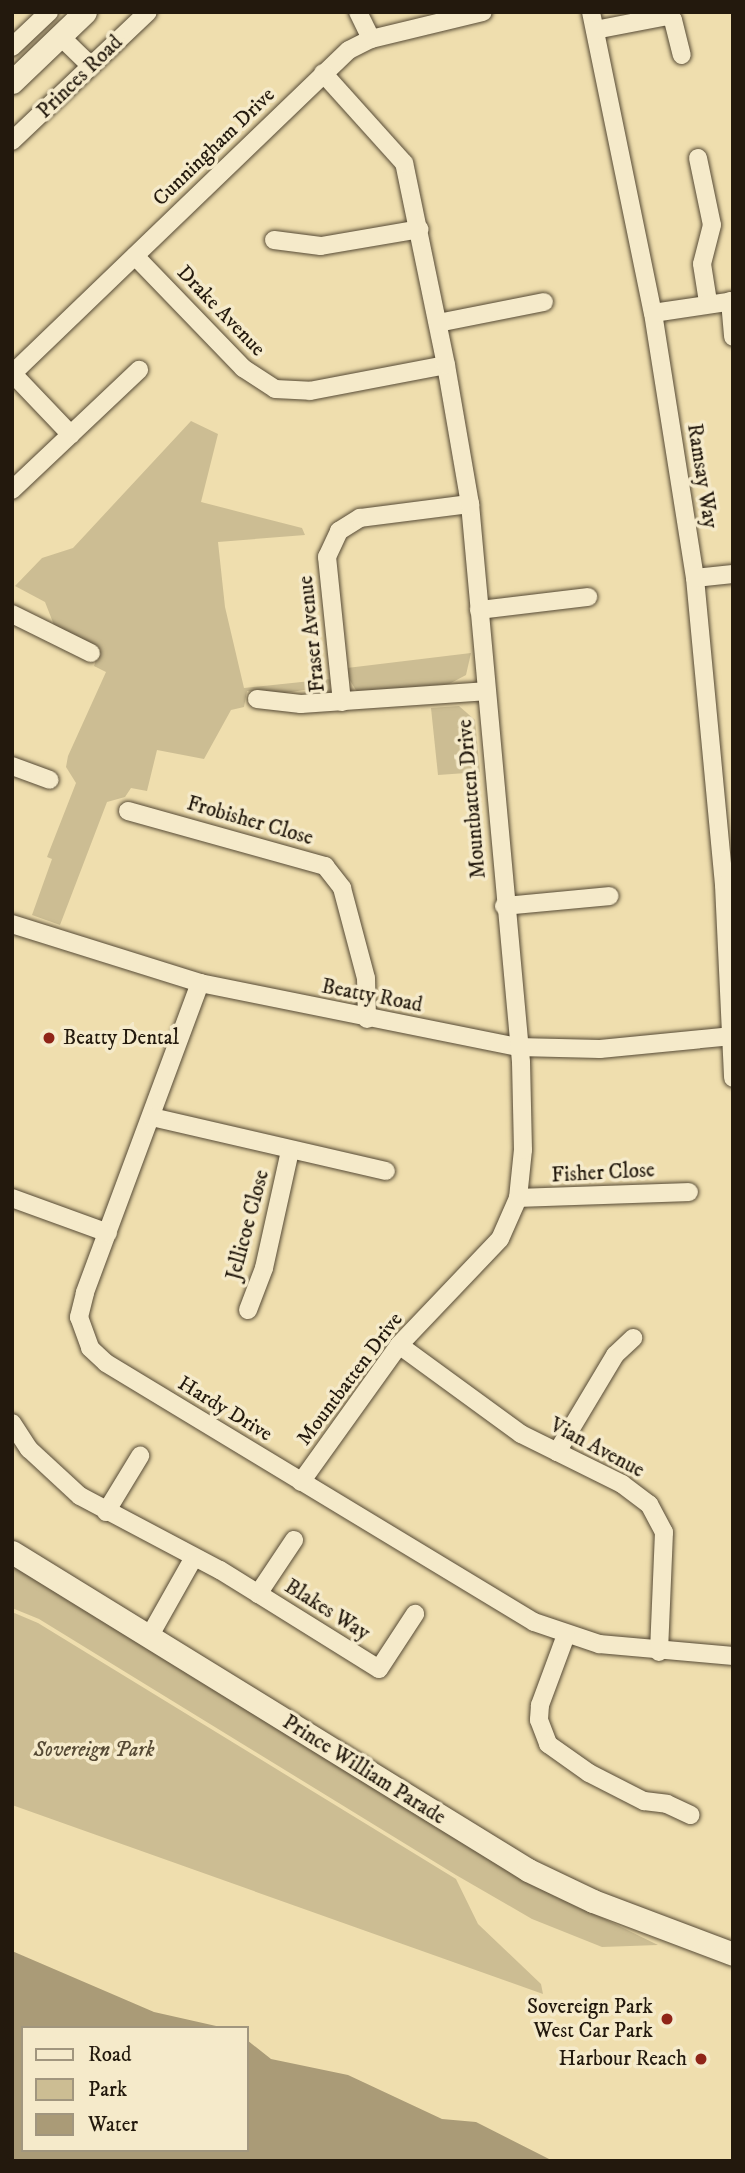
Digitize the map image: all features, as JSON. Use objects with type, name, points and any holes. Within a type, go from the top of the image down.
[{"type":"street","points":[[12,47],[49,12]]},
{"type":"street","name":"Princes Road","points":[[12,82],[85,12]]},
{"type":"street","name":"Princes Road","points":[[12,141],[148,12]]},
{"type":"street","points":[[358,12],[372,39]]},
{"type":"street","name":"Cunningham Drive","points":[[13,374],[349,50],[372,39],[482,12]]},
{"type":"street","points":[[593,21],[667,16],[673,20],[682,55]]},
{"type":"street","name":"Ramsay Way","points":[[593,21],[653,313],[695,578],[728,884],[733,1078]]},
{"type":"street","points":[[60,36],[91,66]]},
{"type":"street","name":"Mountbatten Drive","points":[[301,1482],[399,1345],[486,1257],[510,1222],[518,1198],[523,1150],[518,1047],[470,504],[446,365],[420,229],[404,163],[323,73]]},
{"type":"street","points":[[698,158],[712,225],[702,264],[708,302]]},
{"type":"street","points":[[274,240],[321,246],[420,229]]},
{"type":"street","name":"Drake Avenue","points":[[135,256],[243,368],[275,389],[310,391],[446,365]]},
{"type":"street","points":[[653,313],[708,302],[731,301],[733,337]]},
{"type":"street","points":[[438,323],[544,302]]},
{"type":"street","points":[[12,490],[139,370]]},
{"type":"street","points":[[13,374],[71,435]]},
{"type":"street","name":"Fraser Avenue","points":[[342,702],[327,557],[340,531],[360,517],[470,504]]},
{"type":"street","points":[[695,578],[733,574]]},
{"type":"street","points":[[479,610],[588,597]]},
{"type":"street","points":[[12,614],[91,653]]},
{"type":"street","name":"Fraser Avenue","points":[[257,699],[301,704],[485,691]]},
{"type":"street","points":[[12,766],[50,780]]},
{"type":"street","name":"Frobisher Close","points":[[128,811],[325,866],[342,888],[366,978],[367,1019]]},
{"type":"street","points":[[504,906],[610,897]]},
{"type":"street","name":"Beatty Road","points":[[12,924],[201,983],[367,1019],[518,1047],[572,1050],[732,1036]]},
{"type":"street","name":"Hardy Drive","points":[[201,983],[79,1317],[90,1348],[106,1363],[504,1607],[566,1635],[659,1652],[733,1656]]},
{"type":"street","name":"Jellicoe Close","points":[[152,1117],[386,1171]]},
{"type":"street","name":"Jellicoe Close","points":[[248,1310],[267,1258],[290,1151]]},
{"type":"street","name":"Fisher Close","points":[[518,1198],[689,1192]]},
{"type":"street","points":[[12,1198],[108,1233]]},
{"type":"street","points":[[557,1452],[615,1355],[633,1338]]},
{"type":"street","name":"Vian Avenue","points":[[399,1345],[493,1416],[638,1494],[658,1517],[664,1532],[659,1652]]},
{"type":"street","name":"Blakes Way","points":[[12,1423],[55,1475],[106,1512],[193,1559],[220,1570],[379,1670],[415,1614]]},
{"type":"street","points":[[106,1512],[140,1456]]},
{"type":"street","points":[[258,1594],[294,1540]]},
{"type":"street","name":"Prince William Parade","points":[[12,1552],[528,1870],[628,1915],[733,1954]]},
{"type":"street","points":[[149,1637],[193,1559]]},
{"type":"street","points":[[566,1635],[540,1705],[539,1720],[548,1744],[589,1773],[644,1801],[667,1804],[691,1815]]},
{"type":"green space","points":[[191,421],[218,434],[201,502],[302,528],[305,535],[218,542],[225,607],[244,688],[330,679],[331,694],[315,696],[310,689],[279,694],[247,691],[244,707],[231,710],[204,759],[157,750],[147,791],[131,788],[125,797],[107,802],[60,925],[32,915],[52,859],[47,857],[76,783],[66,767],[68,756],[106,672],[94,666],[99,652],[54,625],[45,602],[15,586],[42,558],[73,548]]},
{"type":"green space","points":[[471,653],[466,675],[449,684],[357,692],[348,677],[347,668]]},
{"type":"green space","points":[[459,706],[475,720],[480,772],[438,775],[431,708]]},
{"type":"green space","name":"Sovereign Park","points":[[12,1563],[533,1884],[658,1945],[602,1947],[532,1919],[456,1875],[39,1619],[12,1608]]},
{"type":"green space","name":"Sovereign Park","points":[[12,1612],[38,1623],[456,1879],[478,1924],[541,1984],[543,1994],[12,1805]]},
{"type":"water","points":[[12,1951],[154,2012],[216,2026],[21,2026],[21,2152],[248,2152],[248,2041],[271,2059],[348,2075],[442,2119],[476,2122],[553,2161],[12,2161]]},
{"type":"place","name":"Beatty Dental","points":[[49,1038]]},
{"type":"place","name":"Sovereign Park West Car Park","points":[[667,2019]]},
{"type":"place","name":"Harbour Reach","points":[[701,2059]]}]
